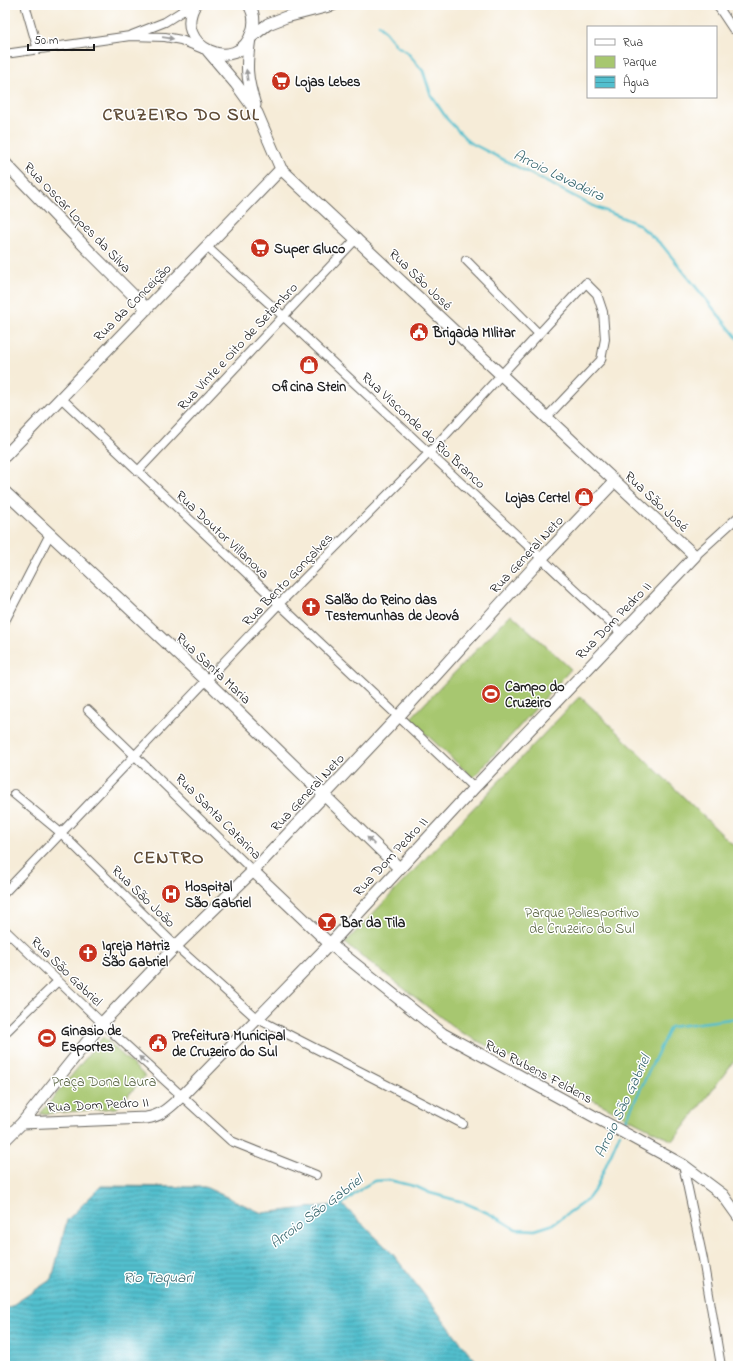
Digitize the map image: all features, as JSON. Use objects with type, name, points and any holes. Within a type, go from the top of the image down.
[{"type":"main road","name":"Rua São José","points":[[194,5],[190,17],[192,33],[196,40],[208,51],[236,84],[257,113],[281,169],[695,556]]},
{"type":"main road","points":[[249,5],[254,23],[246,65],[247,77],[257,113]]},
{"type":"main road","points":[[208,51],[214,54],[228,54],[241,48],[250,38],[268,24],[286,17],[333,5]]},
{"type":"main road","name":"Rua Oscar Lopes da Silva","points":[[5,163],[91,253],[148,309]]},
{"type":"main road","name":"Rua da Conceição","points":[[5,456],[60,397],[148,309],[281,169]]},
{"type":"main road","name":"Rua General Neto","points":[[5,1140],[22,1124],[102,1023],[176,946],[253,871],[398,717],[542,558],[615,482]]},
{"type":"main road","name":"Rua Santa Maria","points":[[5,492],[325,794],[399,868]]},
{"type":"main road","name":"Rua Dom Pedro II","points":[[22,1124],[156,1116],[164,1112],[182,1096],[256,1018],[330,944],[474,788],[695,556]]},
{"type":"main road","name":"Rua Santa Catarina","points":[[253,871],[330,944]]},
{"type":"main road","name":"Rua Rubens Feldens","points":[[330,944],[454,1041],[683,1166],[723,1195],[738,1216]]},
{"type":"street","points":[[130,36],[165,22],[194,5]]},
{"type":"street","points":[[717,5],[733,29],[738,31]]},
{"type":"street","points":[[26,8],[38,50]]},
{"type":"street","points":[[5,54],[130,36],[165,37],[176,39],[208,51]]},
{"type":"street","name":"Rua Vinte e Oito de Setembro","points":[[138,471],[356,238]]},
{"type":"street","name":"Rua Visconde do Rio Branco","points":[[207,247],[283,316],[621,633]]},
{"type":"street","points":[[466,260],[538,333]]},
{"type":"street","name":"Rua Bento Gonçalves","points":[[5,892],[279,604],[429,453],[538,333],[586,283],[597,294],[603,312],[605,339],[601,360],[546,418]]},
{"type":"street","name":"Rua Doutor Villanova","points":[[60,397],[474,788]]},
{"type":"street","name":"Rua Dom Pedro II","points":[[695,556],[738,517]]},
{"type":"street","points":[[5,621],[50,534]]},
{"type":"street","name":"Rua Santa Catarina","points":[[88,710],[135,754],[253,871]]},
{"type":"street","name":"Rua São João","points":[[14,794],[61,833],[176,946],[256,1018],[463,1124]]},
{"type":"street","name":"Rua São Gabriel","points":[[5,930],[102,1023],[231,1141],[316,1175]]},
{"type":"street","points":[[5,1033],[58,980]]},
{"type":"street","points":[[683,1166],[703,1259],[721,1366]]},
{"type":"green space","name":"Campo do Cruzeiro","points":[[511,614],[571,669],[473,778],[410,719]]},
{"type":"green space","name":"Parque Poliesportivo de Cruzeiro do Sul","points":[[580,696],[738,850],[738,1056],[673,1141],[460,1032],[345,943]]},
{"type":"green space","name":"Praça Dona Laura","points":[[103,1037],[145,1076],[117,1108],[40,1114]]},
{"type":"water","name":"Rio Taquari","points":[[101,1186],[205,1187],[262,1213],[342,1204],[392,1253],[469,1353],[482,1366],[5,1366],[5,1310],[52,1279],[67,1220]]},
{"type":"waterway","name":"Arroio Lavadeira","points":[[379,24],[397,46],[407,52],[423,71],[431,95],[447,119],[469,142],[591,205],[638,224],[662,245],[738,339]]},
{"type":"waterway","name":"Arroio São Gabriel","points":[[622,1128],[670,1027],[738,1018]]},
{"type":"waterway","name":"Arroio São Gabriel","points":[[340,1206],[362,1188],[374,1181],[389,1180],[417,1187],[430,1193],[463,1202],[490,1214],[516,1229],[535,1230],[551,1225],[587,1200],[596,1188],[620,1133]]},
{"type":"place","name":"Lojas Lebes","points":[[281,81]]},
{"type":"place","name":"Super Gluco","points":[[260,248]]},
{"type":"place","name":"Brigada MIlitar","points":[[419,332]]},
{"type":"place","name":"Oficina Stein","points":[[309,365]]},
{"type":"place","name":"Lojas Certel","points":[[584,497]]},
{"type":"place","name":"Salão do Reino das Testemunhas de Jeová","points":[[311,607]]},
{"type":"place","name":"Campo do Cruzeiro","points":[[491,694]]},
{"type":"place","name":"Hospital São Gabriel","points":[[171,894]]},
{"type":"place","name":"Bar da Tila","points":[[327,922]]},
{"type":"place","name":"Igreja Matriz São Gabriel","points":[[88,953]]},
{"type":"place","name":"Ginasio de Esportes","points":[[47,1038]]},
{"type":"place","name":"Prefeitura Municipal de Cruzeiro do Sul","points":[[158,1043]]},
{"type":"district","name":"CRUZEIRO DO SUL","points":[[181,114]]},
{"type":"district","name":"CENTRO","points":[[169,857]]}]
